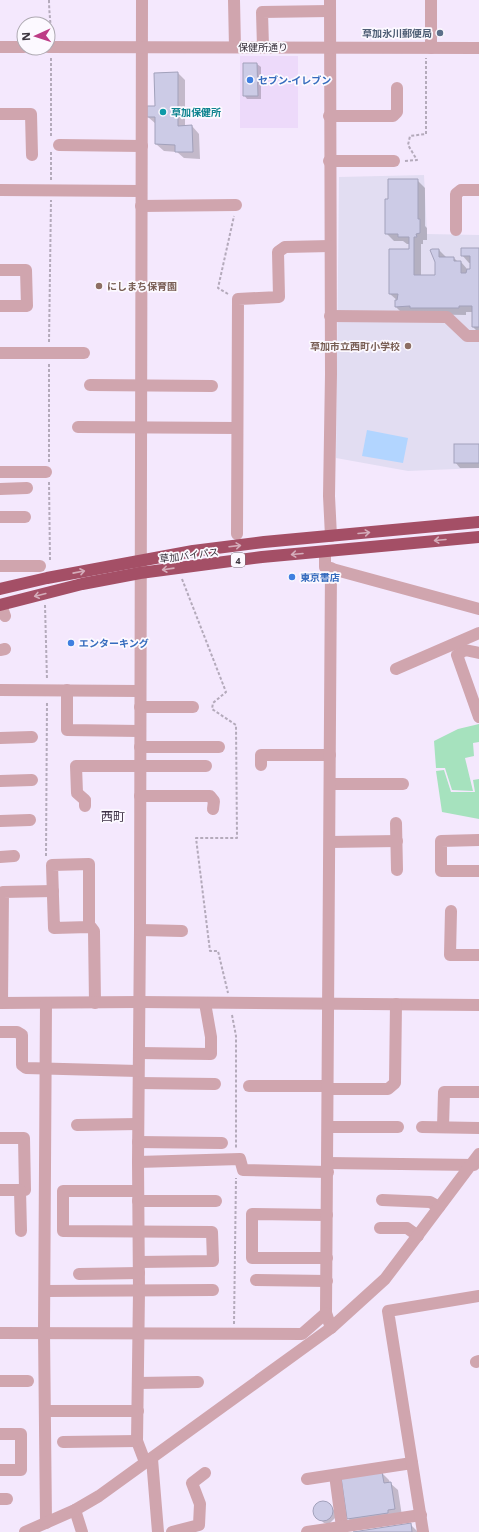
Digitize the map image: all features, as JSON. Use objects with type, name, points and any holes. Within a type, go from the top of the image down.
[{"type":"highway","name":"草加バイパス","points":[[0,590],[47,578],[201,550],[479,522]]},
{"type":"highway","name":"草加バイパス","points":[[2,609],[82,584],[140,573],[262,557],[479,537]]},
{"type":"street","points":[[142,0],[140,1002],[138,1124],[139,1291],[137,1441],[148,1460],[158,1532]]},
{"type":"street","points":[[234,0],[235,47]]},
{"type":"street","points":[[428,48],[430,0]]},
{"type":"street","points":[[263,47],[262,12],[330,6],[329,496],[331,536]]},
{"type":"street","points":[[0,47],[16,47]]},
{"type":"street","name":"保健所通り","points":[[56,49],[142,47],[479,48]]},
{"type":"street","points":[[329,116],[393,116],[397,112],[397,88]]},
{"type":"street","points":[[0,114],[31,114],[32,155]]},
{"type":"street","points":[[59,145],[142,146]]},
{"type":"street","points":[[329,161],[394,161]]},
{"type":"street","points":[[0,190],[141,191]]},
{"type":"street","points":[[456,230],[456,194],[461,190],[479,190]]},
{"type":"street","points":[[141,206],[236,206]]},
{"type":"street","points":[[237,534],[238,299],[279,298],[278,252],[285,247],[330,246]]},
{"type":"street","points":[[0,270],[26,270],[26,306],[0,306]]},
{"type":"street","points":[[330,316],[447,317],[467,336],[479,336]]},
{"type":"street","points":[[0,353],[84,353]]},
{"type":"street","points":[[90,385],[212,386]]},
{"type":"street","points":[[78,427],[237,428]]},
{"type":"street","points":[[0,472],[48,472]]},
{"type":"street","points":[[0,489],[27,488]]},
{"type":"street","points":[[0,517],[25,517]]},
{"type":"street","points":[[325,552],[325,567],[479,608]]},
{"type":"street","points":[[0,566],[40,566]]},
{"type":"street","points":[[331,568],[326,1313],[331,1328]]},
{"type":"street","points":[[396,669],[479,633]]},
{"type":"street","points":[[479,653],[465,650],[457,655],[479,716]]},
{"type":"street","points":[[0,690],[140,690]]},
{"type":"street","points":[[67,690],[67,730],[140,731]]},
{"type":"street","points":[[140,707],[193,707]]},
{"type":"street","points":[[0,738],[32,737]]},
{"type":"street","points":[[140,746],[205,743],[219,747]]},
{"type":"street","points":[[261,765],[261,755],[330,755]]},
{"type":"street","points":[[85,806],[85,800],[77,793],[76,766],[206,766]]},
{"type":"street","points":[[0,781],[32,780]]},
{"type":"street","points":[[330,784],[403,784]]},
{"type":"street","points":[[140,796],[210,796],[214,801],[213,809]]},
{"type":"street","points":[[0,821],[30,820]]},
{"type":"street","points":[[396,823],[397,870]]},
{"type":"street","points":[[479,840],[441,841],[441,871],[479,870]]},
{"type":"street","points":[[330,842],[396,841]]},
{"type":"street","points":[[0,857],[14,856]]},
{"type":"street","points":[[89,927],[89,864],[52,865],[54,928],[89,927],[94,931],[95,1004]]},
{"type":"street","points":[[53,891],[3,892],[1,1003],[95,1004],[140,1002],[479,1005]]},
{"type":"street","points":[[451,911],[450,955],[479,955]]},
{"type":"street","points":[[140,930],[182,931]]},
{"type":"street","points":[[46,1003],[44,1332],[46,1523]]},
{"type":"street","points":[[139,1053],[211,1054],[211,1037],[205,1003]]},
{"type":"street","points":[[249,1086],[388,1089],[395,1083],[396,1004]]},
{"type":"street","points":[[0,1032],[17,1032],[22,1035],[22,1065],[26,1068],[45,1068],[215,1084]]},
{"type":"street","points":[[443,1127],[444,1092],[479,1092]]},
{"type":"street","points":[[77,1125],[138,1124]]},
{"type":"street","points":[[328,1127],[398,1127]]},
{"type":"street","points":[[422,1127],[479,1128]]},
{"type":"street","points":[[0,1138],[24,1138],[25,1190],[0,1190]]},
{"type":"street","points":[[138,1142],[222,1143]]},
{"type":"street","points":[[25,1532],[75,1510],[99,1496],[331,1328],[385,1279],[439,1207],[474,1165],[479,1154]]},
{"type":"street","points":[[138,1162],[240,1159],[243,1170],[474,1165]]},
{"type":"street","points":[[20,1190],[21,1231]]},
{"type":"street","points":[[79,1274],[213,1261],[212,1232],[63,1231],[63,1191],[216,1201]]},
{"type":"street","points":[[382,1200],[430,1202],[439,1207]]},
{"type":"street","points":[[327,1215],[252,1214],[252,1258],[327,1258]]},
{"type":"street","points":[[380,1228],[407,1228],[418,1236]]},
{"type":"street","points":[[256,1280],[327,1281]]},
{"type":"street","points":[[45,1291],[213,1290]]},
{"type":"street","points":[[423,1532],[388,1311],[479,1296]]},
{"type":"street","points":[[0,1333],[302,1334],[326,1313]]},
{"type":"street","points":[[0,1381],[28,1381]]},
{"type":"street","points":[[138,1383],[198,1382]]},
{"type":"street","points":[[45,1411],[138,1411]]},
{"type":"street","points":[[0,1434],[21,1434],[21,1470],[0,1470]]},
{"type":"street","points":[[63,1442],[137,1441]]},
{"type":"street","points":[[307,1479],[412,1463]]},
{"type":"street","points":[[172,1532],[200,1528],[200,1504],[192,1483],[205,1474]]},
{"type":"street","points":[[334,1475],[342,1527]]},
{"type":"street","points":[[75,1510],[82,1532]]},
{"type":"street","points":[[307,1532],[420,1515]]},
{"type":"path","points":[[49,0],[49,16]]},
{"type":"path","points":[[394,161],[416,160],[408,145],[410,136],[426,134],[428,48]]},
{"type":"path","points":[[40,566],[50,566],[48,472],[51,191],[50,56]]},
{"type":"path","points":[[236,206],[218,288],[238,299]]},
{"type":"path","points":[[182,578],[226,692],[213,703],[212,709],[236,725],[237,838],[196,838],[210,951],[218,951],[236,1036],[234,1333]]},
{"type":"path","points":[[45,602],[47,690],[46,861]]},
{"type":"shaded area","points":[[240,56],[298,56],[298,128],[240,128]]},
{"type":"shaded area","name":"草加市立西町小学校","points":[[424,175],[427,234],[479,235],[479,468],[408,471],[336,458],[339,177]]},
{"type":"green space","points":[[479,724],[479,742],[473,743],[474,756],[465,758],[473,791],[452,790],[445,768],[436,768],[434,741],[458,729]]},
{"type":"green space","points":[[444,770],[451,792],[475,792],[473,780],[479,779],[479,819],[442,812],[436,771]]},
{"type":"water","points":[[367,430],[408,438],[403,463],[362,456]]},
{"type":"building","points":[[243,63],[257,63],[258,96],[243,96]]},
{"type":"building","name":"草加保健所","points":[[178,72],[178,126],[192,125],[193,152],[175,152],[175,145],[155,144],[155,117],[147,117],[147,106],[155,106],[154,73]]},
{"type":"building","points":[[388,179],[418,179],[418,219],[420,219],[420,233],[416,234],[417,237],[414,237],[414,275],[435,275],[435,262],[430,250],[432,249],[439,249],[439,257],[454,257],[454,261],[461,261],[461,273],[466,273],[467,269],[470,269],[470,256],[461,256],[461,248],[479,248],[479,327],[472,327],[472,306],[459,306],[459,308],[410,308],[410,306],[395,307],[395,300],[397,300],[398,294],[389,294],[389,249],[409,249],[409,237],[398,237],[398,234],[385,234],[385,199],[388,199]]},
{"type":"building","points":[[454,444],[479,444],[479,463],[454,463]]},
{"type":"building","points":[[382,1472],[384,1483],[391,1482],[395,1509],[388,1510],[388,1513],[347,1519],[341,1477]]},
{"type":"building","points":[[323,1501],[330,1504],[333,1511],[330,1518],[323,1521],[316,1518],[313,1511],[316,1504]]},
{"type":"building","points":[[411,1523],[412,1532],[353,1532]]},
{"type":"place","name":"草加氷川郵便局","points":[[440,33]]},
{"type":"place","name":"セブン-イレブン","points":[[250,80]]},
{"type":"place","name":"草加保健所","points":[[163,112]]},
{"type":"place","name":"にしまち保育園","points":[[99,286]]},
{"type":"place","name":"草加市立西町小学校","points":[[408,346]]},
{"type":"place","name":"東京書店","points":[[292,577]]},
{"type":"place","name":"エンターキング","points":[[71,643]]},
{"type":"district","name":"西町","points":[[113,816]]}]
